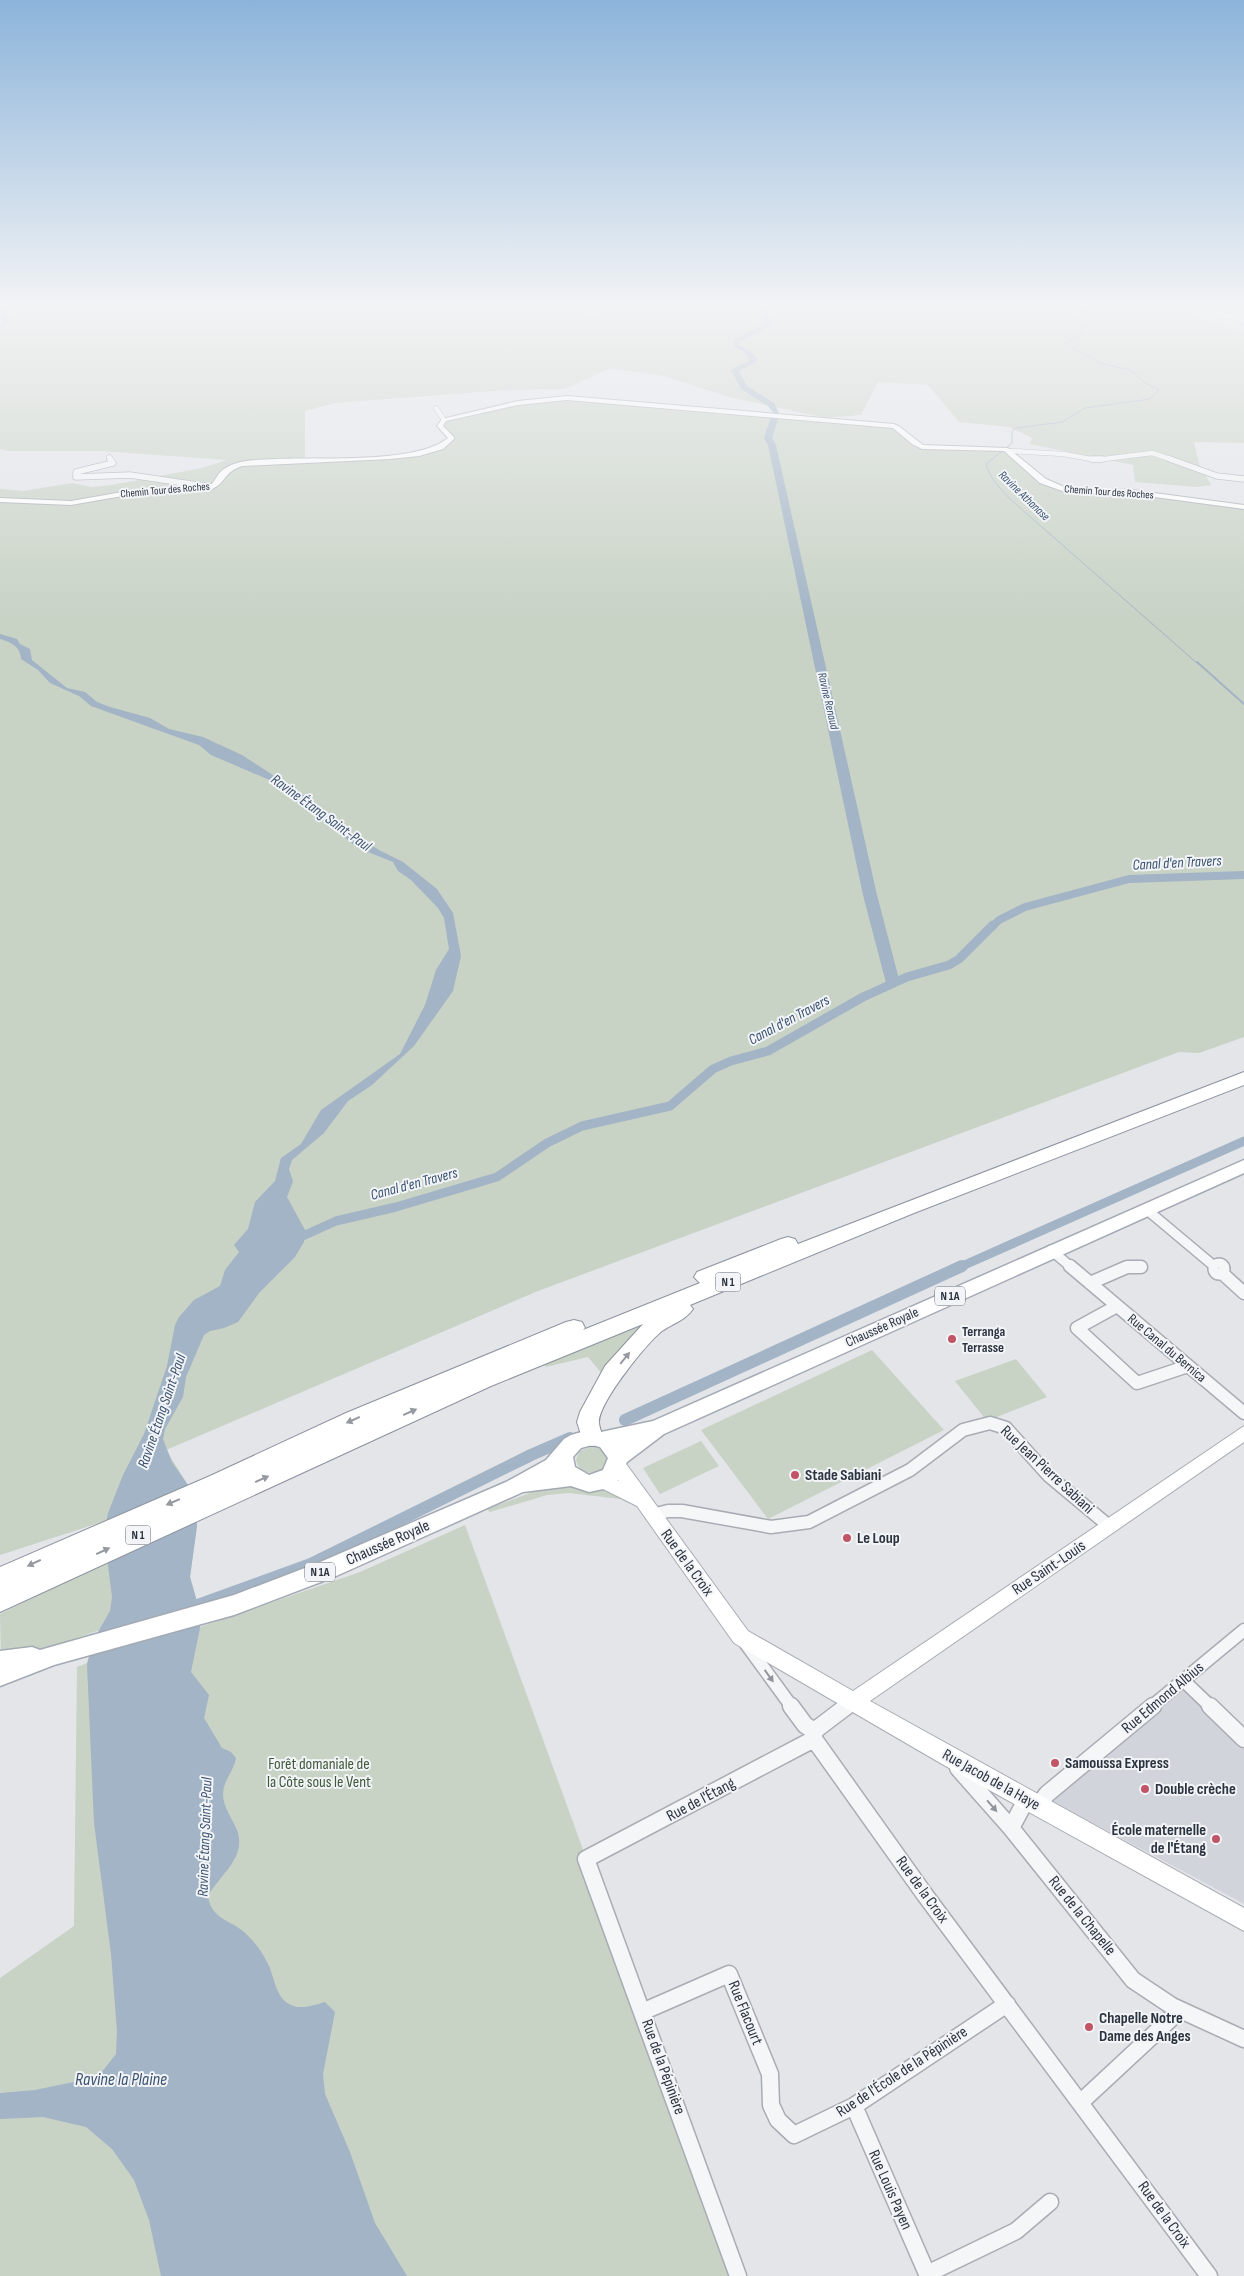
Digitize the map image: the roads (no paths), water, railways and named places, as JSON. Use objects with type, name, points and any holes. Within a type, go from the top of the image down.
[{"type":"highway","name":"N 1","points":[[0,1584],[59,1572],[354,1419],[575,1328],[1244,1066]]},
{"type":"highway","name":"N 1","points":[[0,1584],[94,1536],[218,1491],[483,1380],[750,1274],[916,1205],[1244,1078]]},
{"type":"highway","points":[[597,1438],[588,1422],[597,1398],[613,1372],[640,1340],[665,1318],[750,1274]]},
{"type":"main road","name":"Chaussée Royale","points":[[597,1438],[657,1428],[1051,1250],[1244,1166]]},
{"type":"main road","name":"Chaussée Royale","points":[[618,1462],[657,1428]]},
{"type":"main road","points":[[584,1438],[597,1438],[616,1450],[618,1462],[613,1474],[603,1481],[587,1483],[572,1478],[565,1468],[563,1457],[570,1445],[584,1438]]},
{"type":"main road","name":"Chaussée Royale","points":[[54,1655],[234,1605],[326,1570],[513,1488],[553,1466],[563,1457]]},
{"type":"main road","name":"Chaussée Royale","points":[[513,1488],[572,1478]]},
{"type":"main road","name":"N 1A","points":[[0,1661],[54,1655]]},
{"type":"main road","name":"N 1A","points":[[0,1675],[54,1655]]},
{"type":"street","points":[[437,409],[444,420],[491,409]]},
{"type":"street","points":[[709,409],[894,426],[900,428],[914,444],[922,447],[993,447],[1011,451],[1064,454],[1096,460],[1152,453],[1217,476],[1244,479]]},
{"type":"street","name":"Chemin Tour des Roches","points":[[0,500],[70,503],[128,493],[211,487],[216,485],[223,472],[242,464],[323,459],[352,460],[417,454],[438,450],[450,444],[452,438],[440,426],[444,420]]},
{"type":"street","name":"Chemin Tour des Roches","points":[[1011,451],[1043,480],[1068,491],[1132,492],[1244,507]]},
{"type":"street","points":[[108,457],[113,463],[76,472],[76,476],[130,475],[211,487]]},
{"type":"street","points":[[1146,1209],[1244,1293]]},
{"type":"street","name":"Rue Canal du Bernica","points":[[1051,1250],[1244,1413]]},
{"type":"street","points":[[1090,1283],[1127,1267],[1141,1268]]},
{"type":"street","points":[[1117,1306],[1077,1328],[1137,1383],[1188,1366]]},
{"type":"street","name":"Rue Jean Pierre Sabiani","points":[[647,1509],[682,1511],[771,1527],[809,1522],[910,1470],[963,1430],[990,1423],[1006,1428],[1049,1476],[1109,1526]]},
{"type":"street","name":"Rue Saint-Louis","points":[[853,1702],[1244,1433]]},
{"type":"street","name":"Rue de la Croix","points":[[618,1462],[647,1509],[804,1725],[814,1735],[925,1895],[1209,2276]]},
{"type":"street","name":"Rue de la Croix","points":[[603,1481],[647,1509]]},
{"type":"street","name":"Rue Edmond Albius","points":[[1011,1828],[1032,1803],[1048,1794],[1244,1630]]},
{"type":"street","name":"Rue Jacob de la Haye","points":[[741,1637],[948,1757],[1244,1920]]},
{"type":"street","points":[[1184,1681],[1244,1739]]},
{"type":"street","name":"Rue de l'Étang","points":[[586,1858],[640,1832],[814,1735],[818,1726],[853,1702]]},
{"type":"street","name":"Rue de la Chapelle","points":[[948,1757],[1011,1828],[1133,1980],[1144,1990],[1180,2010],[1244,2039]]},
{"type":"street","name":"Rue de la Pépinière","points":[[586,1858],[738,2276]]},
{"type":"street","name":"Rue Flacourt","points":[[642,2012],[729,1974],[770,2074],[771,2105],[778,2120],[794,2135]]},
{"type":"street","name":"Rue de l'École de la Pépinière","points":[[794,2135],[854,2106],[1007,2004]]},
{"type":"street","points":[[1081,2102],[1180,2010]]},
{"type":"street","name":"Rue Louis Payen","points":[[854,2106],[927,2275],[1016,2230],[1050,2202]]},
{"type":"water","points":[[0,634],[17,639],[20,644],[30,649],[32,660],[67,688],[85,692],[97,702],[110,707],[150,718],[169,729],[203,737],[242,755],[308,798],[310,804],[343,828],[403,862],[437,889],[453,913],[461,956],[453,991],[414,1046],[372,1085],[348,1101],[324,1133],[292,1160],[289,1169],[293,1181],[287,1197],[305,1230],[304,1242],[295,1257],[259,1293],[238,1322],[210,1331],[204,1335],[186,1377],[183,1397],[165,1429],[163,1439],[172,1462],[188,1485],[195,1506],[197,1526],[190,1577],[198,1605],[200,1628],[191,1672],[209,1695],[204,1718],[222,1748],[231,1752],[236,1758],[223,1789],[223,1799],[237,1830],[238,1849],[231,1865],[208,1896],[210,1904],[218,1915],[242,1930],[257,1945],[269,1966],[279,1993],[286,2002],[300,2007],[325,2002],[335,2012],[323,2074],[325,2094],[350,2152],[375,2223],[407,2276],[161,2276],[149,2220],[134,2180],[112,2149],[86,2127],[43,2117],[0,2119],[0,2093],[35,2090],[88,2079],[101,2073],[116,2054],[117,2031],[111,1954],[94,1823],[87,1664],[94,1639],[110,1611],[112,1597],[104,1534],[108,1513],[123,1475],[144,1434],[167,1366],[175,1325],[179,1317],[194,1300],[220,1286],[225,1270],[239,1252],[234,1245],[248,1229],[255,1202],[275,1181],[281,1158],[301,1144],[321,1110],[400,1054],[425,1005],[436,970],[449,949],[444,918],[438,908],[411,880],[398,871],[393,862],[358,848],[272,781],[211,755],[199,745],[91,706],[79,696],[50,683],[38,670],[21,659],[21,655],[15,646],[0,639]]},
{"type":"waterway","name":"Ravine Renaud","points":[[773,409],[775,413]]},
{"type":"waterway","name":"Ravine Athanase","points":[[1083,409],[1062,422],[1016,428],[1012,431],[1012,443],[986,464],[988,469],[993,479],[1010,499],[1198,664]]},
{"type":"waterway","name":"Ravine Renaud","points":[[774,419],[768,438],[772,445],[870,895],[893,983]]},
{"type":"waterway","name":"Ravine Athanase","points":[[1197,662],[1244,704]]},
{"type":"waterway","name":"Canal d'en Travers","points":[[992,927],[999,920],[1025,907],[1129,879],[1244,875]]},
{"type":"waterway","name":"Canal d'en Travers","points":[[294,1240],[336,1221],[396,1207],[497,1177],[547,1143],[582,1126],[670,1106],[713,1069],[731,1061],[768,1051],[863,997],[907,977],[949,965],[959,959],[993,925]]},
{"type":"waterway","points":[[960,1267],[1244,1141]]},
{"type":"waterway","points":[[625,1420],[962,1266]]},
{"type":"waterway","points":[[198,1605],[311,1564],[531,1455],[570,1438]]},
{"type":"place","name":"Terranga Terrasse","points":[[952,1339]]},
{"type":"place","name":"Stade Sabiani","points":[[795,1475]]},
{"type":"place","name":"Le Loup","points":[[847,1538]]},
{"type":"place","name":"Samoussa Express","points":[[1055,1763]]},
{"type":"place","name":"Double crèche","points":[[1145,1789]]},
{"type":"place","name":"École maternelle de l'Étang","points":[[1216,1839]]},
{"type":"place","name":"Chapelle Notre Dame des Anges","points":[[1089,2027]]},
{"type":"water label","name":"Ravine Étang Saint-Paul","points":[[321,813]]},
{"type":"water label","name":"Ravine Étang Saint-Paul","points":[[162,1411]]},
{"type":"water label","name":"Ravine Étang Saint-Paul","points":[[205,1837]]},
{"type":"water label","name":"Ravine la Plaine","points":[[121,2079]]},
{"type":"park label","name":"Forêt domaniale de la Côte sous le Vent","points":[[319,1773]]}]
